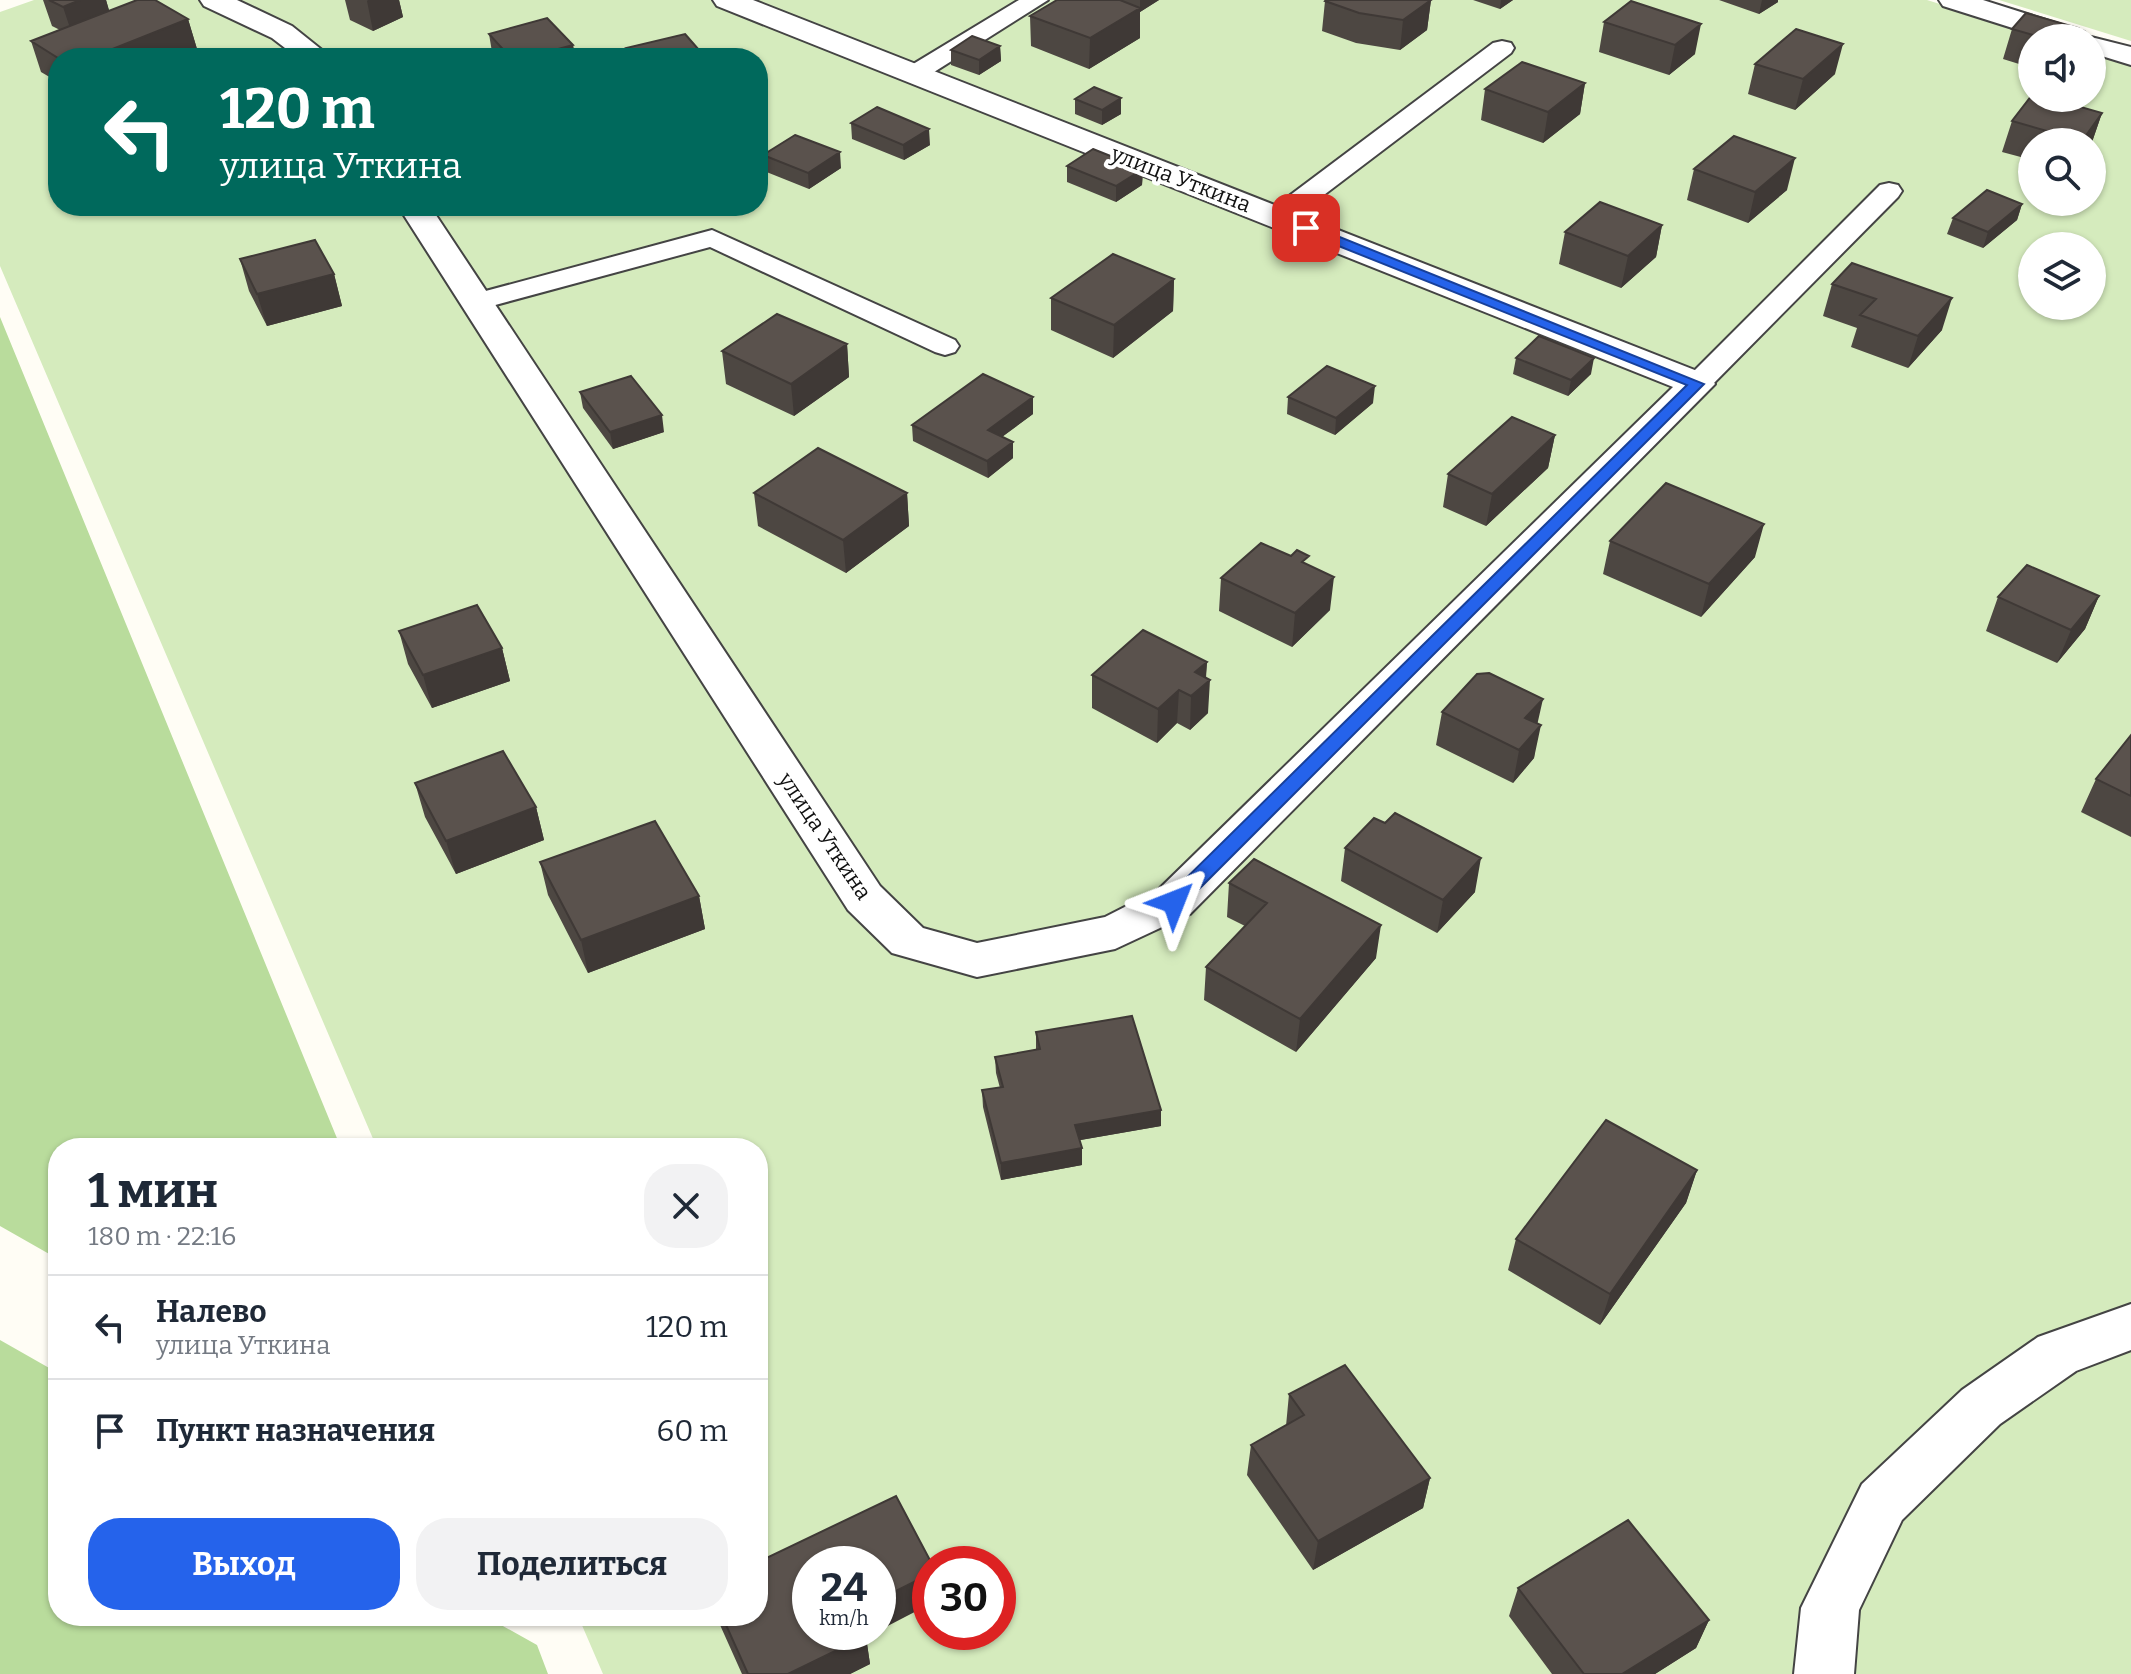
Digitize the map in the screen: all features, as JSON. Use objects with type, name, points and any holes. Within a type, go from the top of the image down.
[{"type":"street","points":[[214,0],[282,32],[304,48]]},
{"type":"street","name":"улица Уткина","points":[[421,216],[864,898],[908,941],[977,960],[1115,932],[1174,902],[1697,384],[727,0]]},
{"type":"street","points":[[1953,0],[2029,24]]},
{"type":"street","points":[[2106,48],[2131,56]]},
{"type":"street","points":[[1824,1674],[1830,1608],[1882,1502],[1981,1407],[2057,1354],[2131,1327]]},
{"type":"lane","points":[[914,74],[1036,0]]},
{"type":"lane","points":[[1278,217],[1502,48]]},
{"type":"lane","points":[[1697,384],[1889,191]]},
{"type":"lane","points":[[477,302],[712,238],[945,346]]},
{"type":"green space","points":[[34,0],[1927,0],[2018,29],[2018,112],[2106,112],[2106,56],[2131,64],[2131,1674],[603,1674],[582,1626],[768,1626],[768,1138],[373,1138],[0,266],[0,12]]},
{"type":"green space","points":[[1999,0],[2131,0],[2131,41],[2106,33],[2106,24],[2076,24]]},
{"type":"green space","points":[[0,317],[337,1138],[48,1138],[48,1253],[0,1226]]},
{"type":"green space","points":[[0,1340],[48,1367],[48,1626],[503,1626],[537,1645],[548,1674],[0,1674]]},
{"type":"building","points":[[49,0],[80,0],[63,7]]},
{"type":"building","points":[[137,0],[155,0],[188,19],[115,48],[48,48],[48,52],[31,41]]},
{"type":"building","points":[[1057,0],[1120,0],[1140,8],[1090,38],[1030,16]]},
{"type":"building","points":[[1326,0],[1431,0],[1403,20],[1359,13]]},
{"type":"building","points":[[1631,1],[1701,24],[1675,45],[1604,22]]},
{"type":"building","points":[[2026,13],[2064,24],[2018,24],[2018,31],[2012,29]]},
{"type":"building","points":[[547,18],[573,45],[562,48],[502,48],[489,34]]},
{"type":"building","points":[[1796,29],[1843,44],[1803,79],[1755,64]]},
{"type":"building","points":[[685,34],[697,48],[626,48]]},
{"type":"building","points":[[972,36],[1000,46],[979,60],[951,50]]},
{"type":"building","points":[[1522,62],[1585,83],[1548,112],[1485,89]]},
{"type":"building","points":[[1094,87],[1121,98],[1102,110],[1075,99]]},
{"type":"building","points":[[877,107],[929,129],[903,145],[851,123]]},
{"type":"building","points":[[2019,112],[2102,113],[2091,128],[2036,128],[2012,121]]},
{"type":"building","points":[[795,135],[840,152],[808,173],[768,157],[768,152]]},
{"type":"building","points":[[1734,136],[1795,158],[1755,192],[1694,169]]},
{"type":"building","points":[[1093,149],[1143,169],[1116,186],[1067,166]]},
{"type":"building","points":[[1987,190],[2018,202],[2018,207],[1988,232],[1953,218]]},
{"type":"building","points":[[1600,202],[1662,225],[1628,256],[1565,232]]},
{"type":"building","points":[[315,240],[334,274],[257,294],[240,259]]},
{"type":"building","points":[[1113,254],[1174,279],[1114,325],[1051,298]]},
{"type":"building","points":[[1852,263],[1952,298],[1918,336],[1860,315],[1876,299],[1832,284]]},
{"type":"building","points":[[777,314],[847,344],[791,384],[722,351]]},
{"type":"building","points":[[1539,336],[1594,358],[1571,380],[1516,358]]},
{"type":"building","points":[[1327,366],[1375,386],[1336,418],[1288,397]]},
{"type":"building","points":[[983,374],[1033,397],[988,430],[1013,442],[987,461],[912,425]]},
{"type":"building","points":[[631,376],[662,415],[610,432],[580,392]]},
{"type":"building","points":[[1512,417],[1555,435],[1492,494],[1448,474]]},
{"type":"building","points":[[818,448],[907,493],[843,540],[754,493]]},
{"type":"building","points":[[1666,483],[1764,524],[1709,584],[1610,541]]},
{"type":"building","points":[[1261,543],[1291,556],[1297,550],[1309,556],[1302,562],[1334,577],[1295,613],[1221,578]]},
{"type":"building","points":[[2027,565],[2099,596],[2071,630],[1998,597]]},
{"type":"building","points":[[477,605],[502,648],[423,675],[399,631]]},
{"type":"building","points":[[1143,630],[1207,662],[1195,672],[1210,680],[1191,696],[1179,690],[1158,709],[1092,675]]},
{"type":"building","points":[[1489,673],[1543,699],[1525,718],[1541,725],[1519,750],[1442,712],[1477,674]]},
{"type":"building","points":[[2131,735],[2131,796],[2096,779]]},
{"type":"building","points":[[503,751],[536,807],[446,841],[415,783]]},
{"type":"building","points":[[1395,813],[1481,858],[1443,900],[1345,848],[1374,818],[1385,823]]},
{"type":"building","points":[[655,821],[699,896],[581,940],[540,862]]},
{"type":"building","points":[[1254,859],[1381,925],[1300,1019],[1206,967],[1267,903],[1229,883]]},
{"type":"building","points":[[1132,1016],[1161,1110],[1075,1125],[1082,1148],[1001,1163],[982,1090],[1003,1087],[995,1057],[1040,1049],[1036,1032]]},
{"type":"building","points":[[1606,1120],[1697,1170],[1610,1294],[1516,1239]]},
{"type":"building","points":[[1345,1365],[1430,1478],[1318,1541],[1251,1445],[1304,1415],[1289,1394]]},
{"type":"building","points":[[896,1496],[922,1546],[912,1546],[912,1583],[896,1591],[896,1546],[792,1546],[792,1650],[837,1650],[788,1674],[748,1674],[726,1626],[768,1626],[768,1557]]},
{"type":"building","points":[[1628,1520],[1709,1620],[1622,1674],[1584,1674],[1518,1588]]},
{"type":"route","points":[[1174,902],[1697,384],[1306,228]]}]
